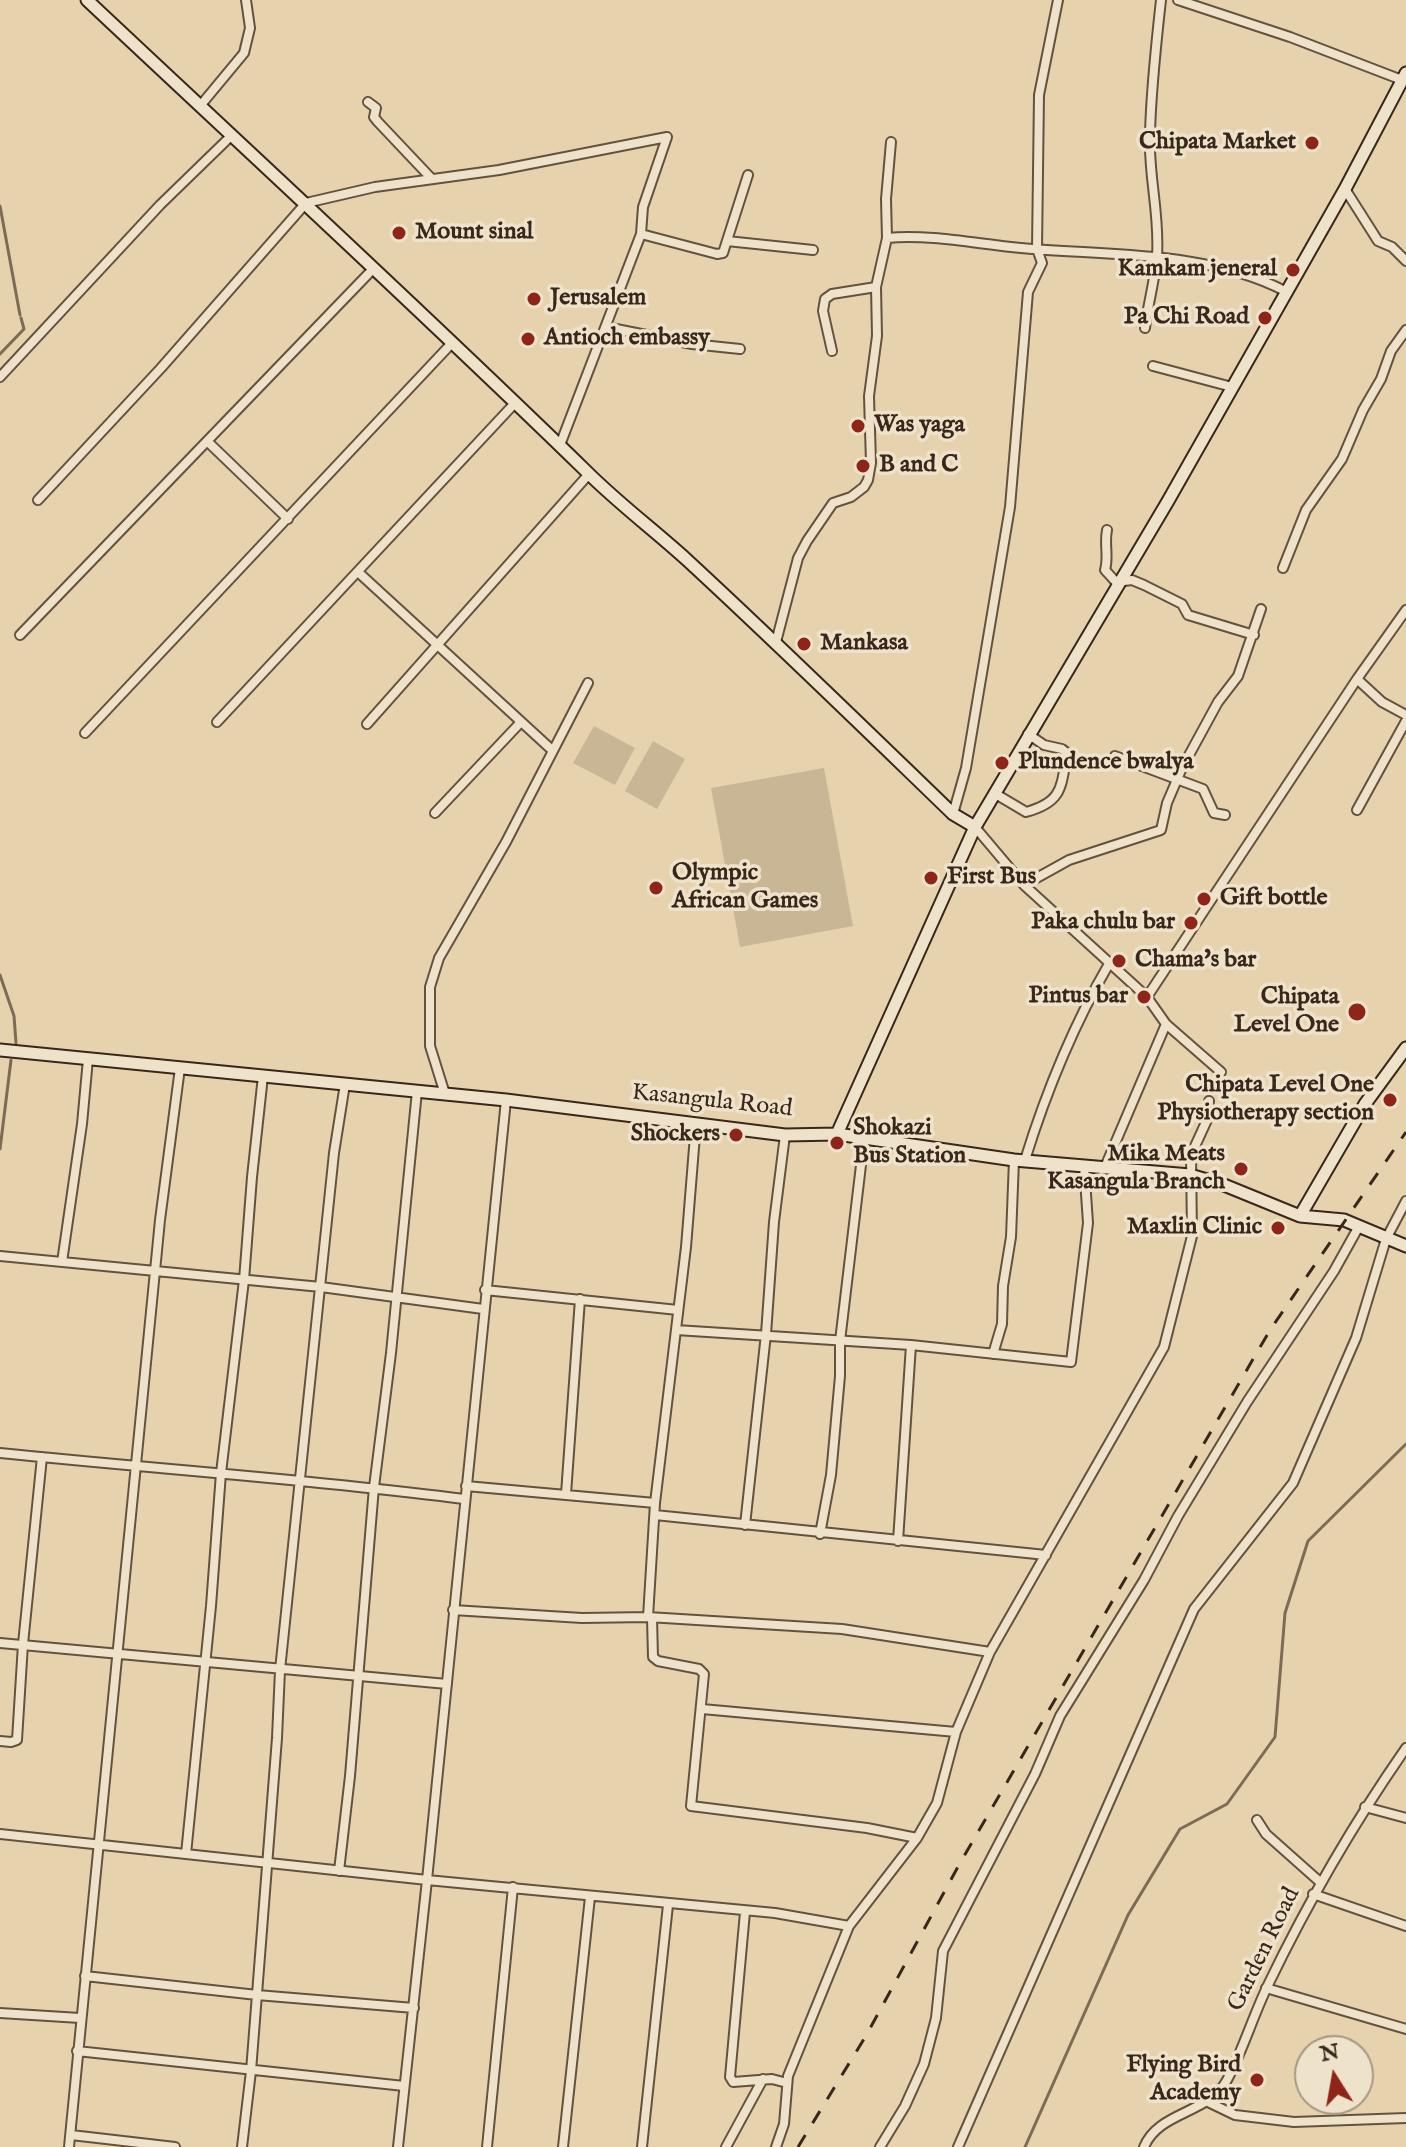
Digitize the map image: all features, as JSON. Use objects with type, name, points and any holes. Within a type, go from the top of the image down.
[{"type":"street","points":[[87,0],[97,4],[231,136],[306,203],[589,474],[776,642],[953,814],[975,827],[1024,885],[1147,997],[1166,1024],[1221,1072]]},
{"type":"street","points":[[200,106],[244,53],[250,28],[246,0]]},
{"type":"street","points":[[953,814],[966,768],[1010,507],[1028,292],[1042,263],[1037,249],[1039,95],[1058,0]]},
{"type":"street","points":[[1145,328],[1157,258],[1157,213],[1151,186],[1150,134],[1151,87],[1161,0]]},
{"type":"street","points":[[837,1134],[975,827],[1117,582],[1168,501],[1345,189],[1404,77],[1178,0]]},
{"type":"street","points":[[368,102],[376,108],[374,117],[378,122],[431,178]]},
{"type":"street","points":[[0,377],[160,205],[231,136]]},
{"type":"street","points":[[38,500],[161,368],[306,203],[375,187],[499,170],[667,137],[643,207],[641,234],[560,445]]},
{"type":"street","points":[[776,642],[798,558],[807,541],[833,503],[851,497],[868,480],[871,463],[869,396],[877,336],[876,287],[887,238],[886,199],[891,142]]},
{"type":"street","points":[[641,234],[723,253],[748,175]]},
{"type":"street","points":[[1345,189],[1378,241],[1392,247],[1406,261]]},
{"type":"street","points":[[887,238],[946,238],[1157,258],[1230,268],[1285,291]]},
{"type":"street","points":[[727,241],[813,250]]},
{"type":"street","points":[[20,635],[373,269]]},
{"type":"street","points":[[832,351],[823,311],[825,299],[832,294],[876,287]]},
{"type":"street","points":[[606,327],[692,344],[740,349]]},
{"type":"street","points":[[1283,568],[1306,510],[1342,459],[1363,410],[1381,379],[1391,351],[1406,330]]},
{"type":"street","points":[[85,733],[452,343]]},
{"type":"street","points":[[1153,366],[1232,387]]},
{"type":"street","points":[[217,722],[515,403]]},
{"type":"street","points":[[208,442],[288,519]]},
{"type":"street","points":[[367,724],[589,474]]},
{"type":"street","points":[[1107,530],[1105,570],[1117,582]]},
{"type":"street","points":[[358,572],[552,750]]},
{"type":"street","points":[[1117,582],[1132,580],[1182,604],[1188,615],[1254,635]]},
{"type":"street","points":[[1024,885],[1069,860],[1161,830],[1167,803],[1178,779],[1218,702],[1238,676],[1261,609]]},
{"type":"street","points":[[1147,997],[1406,610]]},
{"type":"street","points":[[1357,679],[1382,702],[1406,715]]},
{"type":"street","points":[[445,1094],[430,1046],[430,987],[439,958],[506,842],[588,683]]},
{"type":"street","points":[[1357,810],[1406,721]]},
{"type":"street","points":[[435,813],[521,722]]},
{"type":"street","points":[[994,793],[1026,812],[1059,795],[1067,753],[1044,745],[1028,734]]},
{"type":"street","points":[[1115,756],[1203,789],[1214,813],[1225,815]]},
{"type":"street","points":[[993,1354],[1002,1324],[1003,1286],[1019,1160],[1083,1008],[1110,962]]},
{"type":"street","points":[[1105,1167],[1166,1024]]},
{"type":"street","points":[[1300,1216],[1365,1104],[1406,1048]]},
{"type":"street","name":"Kasangula Road","points":[[0,1050],[506,1100],[785,1135],[837,1134],[1019,1160],[1190,1175],[1224,1185],[1300,1216],[1344,1220],[1406,1246]]},
{"type":"street","points":[[62,1262],[88,1059]]},
{"type":"street","points":[[69,2147],[163,1183],[180,1068]]},
{"type":"street","points":[[186,1854],[221,1473],[244,1280],[263,1076]]},
{"type":"street","points":[[242,2147],[268,1863],[280,1670],[338,1116],[345,1084]]},
{"type":"street","points":[[339,1871],[374,1487],[397,1298],[417,1091]]},
{"type":"street","points":[[398,2147],[506,1100]]},
{"type":"street","points":[[776,2147],[784,2124],[787,2083],[849,1926],[917,1838],[937,1803],[956,1732],[990,1652],[1164,1347],[1192,1236],[1191,1155],[1207,1120],[1209,1101]]},
{"type":"street","points":[[696,1123],[655,1503],[650,1618],[653,1657],[702,1672],[702,1709],[691,1806],[867,1828],[917,1838]]},
{"type":"street","points":[[745,1525],[785,1135]]},
{"type":"street","points":[[820,1534],[831,1475],[840,1341],[864,1140]]},
{"type":"street","points":[[676,1330],[911,1345],[1071,1362],[1088,1223],[1084,1165]]},
{"type":"street","points":[[958,2147],[1194,1609],[1293,1483],[1356,1338],[1386,1239],[1406,1201]]},
{"type":"street","points":[[880,2147],[905,2106],[924,2064],[936,2018],[943,1951],[1035,1774],[1060,1716],[1144,1580],[1178,1516],[1247,1402],[1334,1271],[1358,1228]]},
{"type":"street","points":[[0,1256],[321,1287],[483,1309]]},
{"type":"street","points":[[485,1290],[678,1310]]},
{"type":"street","points":[[566,1494],[580,1299]]},
{"type":"street","points":[[898,1541],[911,1345]]},
{"type":"street","points":[[0,1453],[299,1479],[464,1499]]},
{"type":"street","points":[[0,1741],[17,1740],[23,1644],[42,1457]]},
{"type":"street","points":[[466,1486],[655,1503]]},
{"type":"street","points":[[655,1515],[1046,1555]]},
{"type":"street","points":[[453,1610],[842,1629],[990,1652]]},
{"type":"street","points":[[0,1643],[447,1684]]},
{"type":"street","points":[[702,1709],[956,1732]]},
{"type":"street","name":"Garden Road","points":[[1144,2147],[1163,2123],[1208,2102],[1226,2083],[1266,1988],[1313,1894],[1365,1807],[1406,1748]]},
{"type":"street","points":[[1365,1807],[1406,1818]]},
{"type":"street","points":[[1257,1820],[1266,1834],[1320,1882]]},
{"type":"street","points":[[0,1834],[668,1905],[775,1913],[849,1926]]},
{"type":"street","points":[[487,2147],[513,1887]]},
{"type":"street","points":[[1313,1894],[1406,1926]]},
{"type":"street","points":[[563,2147],[590,1897]]},
{"type":"street","points":[[642,2147],[668,1905]]},
{"type":"street","points":[[745,1912],[729,2071],[733,2082],[763,2079],[787,2083]]},
{"type":"street","points":[[85,1976],[414,2008]]},
{"type":"street","points":[[1266,1988],[1406,2029]]},
{"type":"street","points":[[0,2013],[80,2018]]},
{"type":"street","points":[[77,2051],[404,2086]]},
{"type":"street","points":[[726,2147],[763,2079]]},
{"type":"street","points":[[1208,2102],[1235,2115],[1294,2122],[1406,2118]]},
{"type":"street","points":[[71,2135],[175,2147]]},
{"type":"shaded area","points":[[594,726],[635,748],[615,785],[573,763]]},
{"type":"shaded area","points":[[653,741],[685,759],[657,809],[625,791]]},
{"type":"shaded area","points":[[824,768],[853,926],[740,947],[711,788]]},
{"type":"waterway","points":[[0,206],[20,315]]},
{"type":"waterway","points":[[0,354],[24,329],[21,318]]},
{"type":"waterway","points":[[0,975],[14,1016],[16,1043]]},
{"type":"waterway","points":[[0,1149],[11,1060]]},
{"type":"waterway","points":[[1025,2147],[1128,1915],[1180,1829],[1227,1804],[1275,1737],[1285,1613],[1308,1541],[1406,1444]]},
{"type":"railway","points":[[798,2147],[867,2034],[960,1863],[1270,1330],[1406,1132]]},
{"type":"place","name":"Chipata Market","points":[[1312,143]]},
{"type":"place","name":"Mount sinal","points":[[399,233]]},
{"type":"place","name":"Kamkam jeneral","points":[[1293,270]]},
{"type":"place","name":"Jerusalem","points":[[534,299]]},
{"type":"place","name":"Pa Chi Road","points":[[1265,318]]},
{"type":"place","name":"Antioch embassy","points":[[528,339]]},
{"type":"place","name":"Was yaga","points":[[858,426]]},
{"type":"place","name":"B and C","points":[[863,466]]},
{"type":"place","name":"Mankasa","points":[[804,644]]},
{"type":"place","name":"Plundence bwalya","points":[[1002,763]]},
{"type":"place","name":"First Bus","points":[[931,878]]},
{"type":"place","name":"Olympic African Games","points":[[656,888]]},
{"type":"place","name":"Gift bottle","points":[[1204,899]]},
{"type":"place","name":"Paka chulu bar","points":[[1191,923]]},
{"type":"place","name":"Chama's bar","points":[[1119,961]]},
{"type":"place","name":"Pintus bar","points":[[1144,997]]},
{"type":"place","name":"Chipata Level One","points":[[1357,1012]]},
{"type":"place","name":"Chipata Level One Physiotherapy section","points":[[1390,1100]]},
{"type":"place","name":"Shockers","points":[[736,1135]]},
{"type":"place","name":"Shokazi Bus Station","points":[[837,1143]]},
{"type":"place","name":"Mika Meats Kasangula Branch","points":[[1241,1169]]},
{"type":"place","name":"Maxlin Clinic","points":[[1278,1228]]},
{"type":"place","name":"Flying Bird Academy","points":[[1257,2080]]}]
